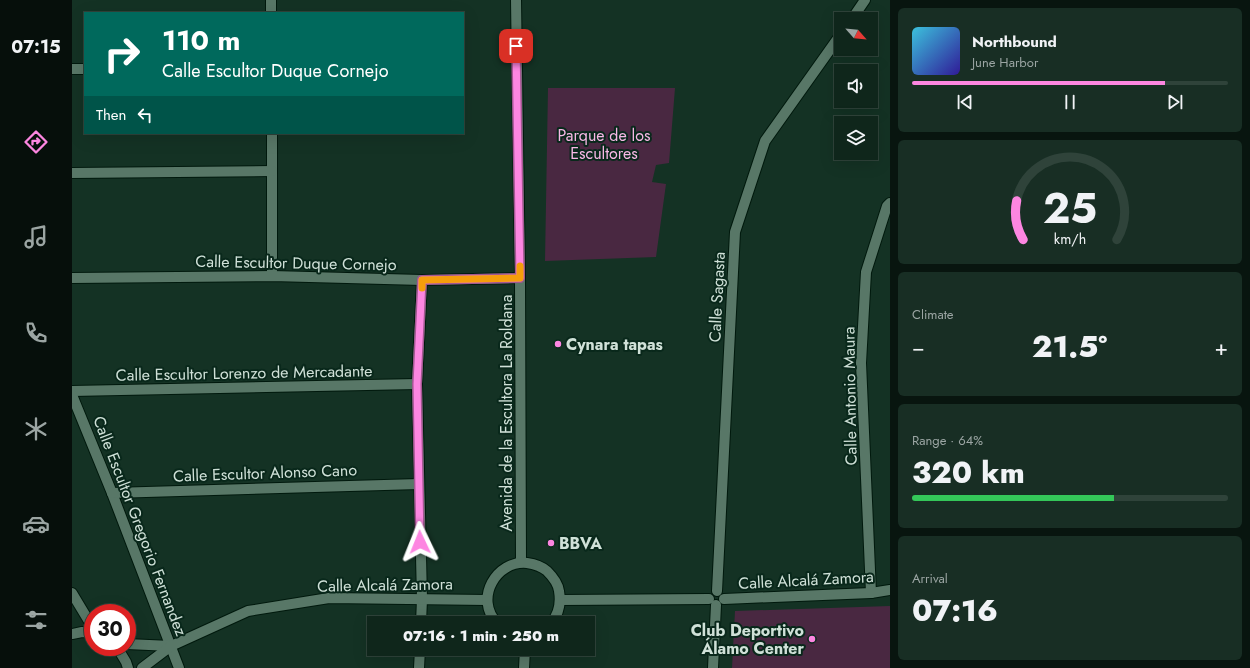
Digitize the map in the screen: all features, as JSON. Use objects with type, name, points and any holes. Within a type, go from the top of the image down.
[{"type":"street","points":[[271,0],[271,12]]},
{"type":"street","name":"Avenida de la Escultora La Roldana","points":[[516,0],[520,278],[521,562]]},
{"type":"street","points":[[857,12],[865,0]]},
{"type":"street","name":"Calle Sagasta","points":[[713,668],[735,232],[765,141],[834,44]]},
{"type":"street","points":[[72,69],[84,69]]},
{"type":"street","points":[[272,134],[272,276]]},
{"type":"street","points":[[72,173],[272,171]]},
{"type":"street","name":"Calle Antonio Maura","points":[[870,593],[861,363],[866,272],[890,203]]},
{"type":"street","name":"Calle Escultor Duque Cornejo","points":[[72,278],[272,276],[422,280],[520,278]]},
{"type":"street","points":[[421,616],[417,384],[422,280]]},
{"type":"street","name":"Calle Escultor Lorenzo de Mercadante","points":[[72,391],[417,384]]},
{"type":"street","name":"Calle Escultor Gregorio Fernandez","points":[[72,395],[112,493],[179,668]]},
{"type":"street","name":"Calle Escultor Alonso Cano","points":[[112,493],[419,484]]},
{"type":"street","points":[[493,616],[487,600],[493,579],[501,570],[510,565],[521,562],[544,568],[553,577],[558,588],[560,600],[558,610],[554,616]]},
{"type":"street","name":"Calle Alcalá Zamora","points":[[560,600],[717,598],[870,593],[890,590]]},
{"type":"street","points":[[72,593],[84,613]]},
{"type":"street","name":"Calle Alcalá Zamora","points":[[142,668],[171,646],[248,611],[329,598],[487,600]]},
{"type":"street","points":[[72,634],[84,632]]},
{"type":"street","name":"Calle Alcalá Zamora","points":[[136,644],[171,646]]},
{"type":"street","points":[[123,656],[128,668]]},
{"type":"street","points":[[419,668],[420,656]]},
{"type":"street","points":[[524,668],[525,656]]},
{"type":"green space","name":"Parque de los Escultores","points":[[548,88],[675,88],[669,163],[656,165],[652,182],[666,184],[656,257],[545,261]]},
{"type":"green space","name":"Club Deportivo Álamo Center","points":[[890,606],[890,668],[732,668],[735,611]]},
{"type":"slow traffic","points":[[422,288],[422,280],[520,278],[520,266]]},
{"type":"place","name":"Cynara tapas","points":[[558,344]]},
{"type":"place","name":"BBVA","points":[[551,543]]},
{"type":"place","name":"Club Deportivo Álamo Center","points":[[812,639]]},
{"type":"route","points":[[420,542],[417,384],[422,280],[520,278],[516,46]]}]
